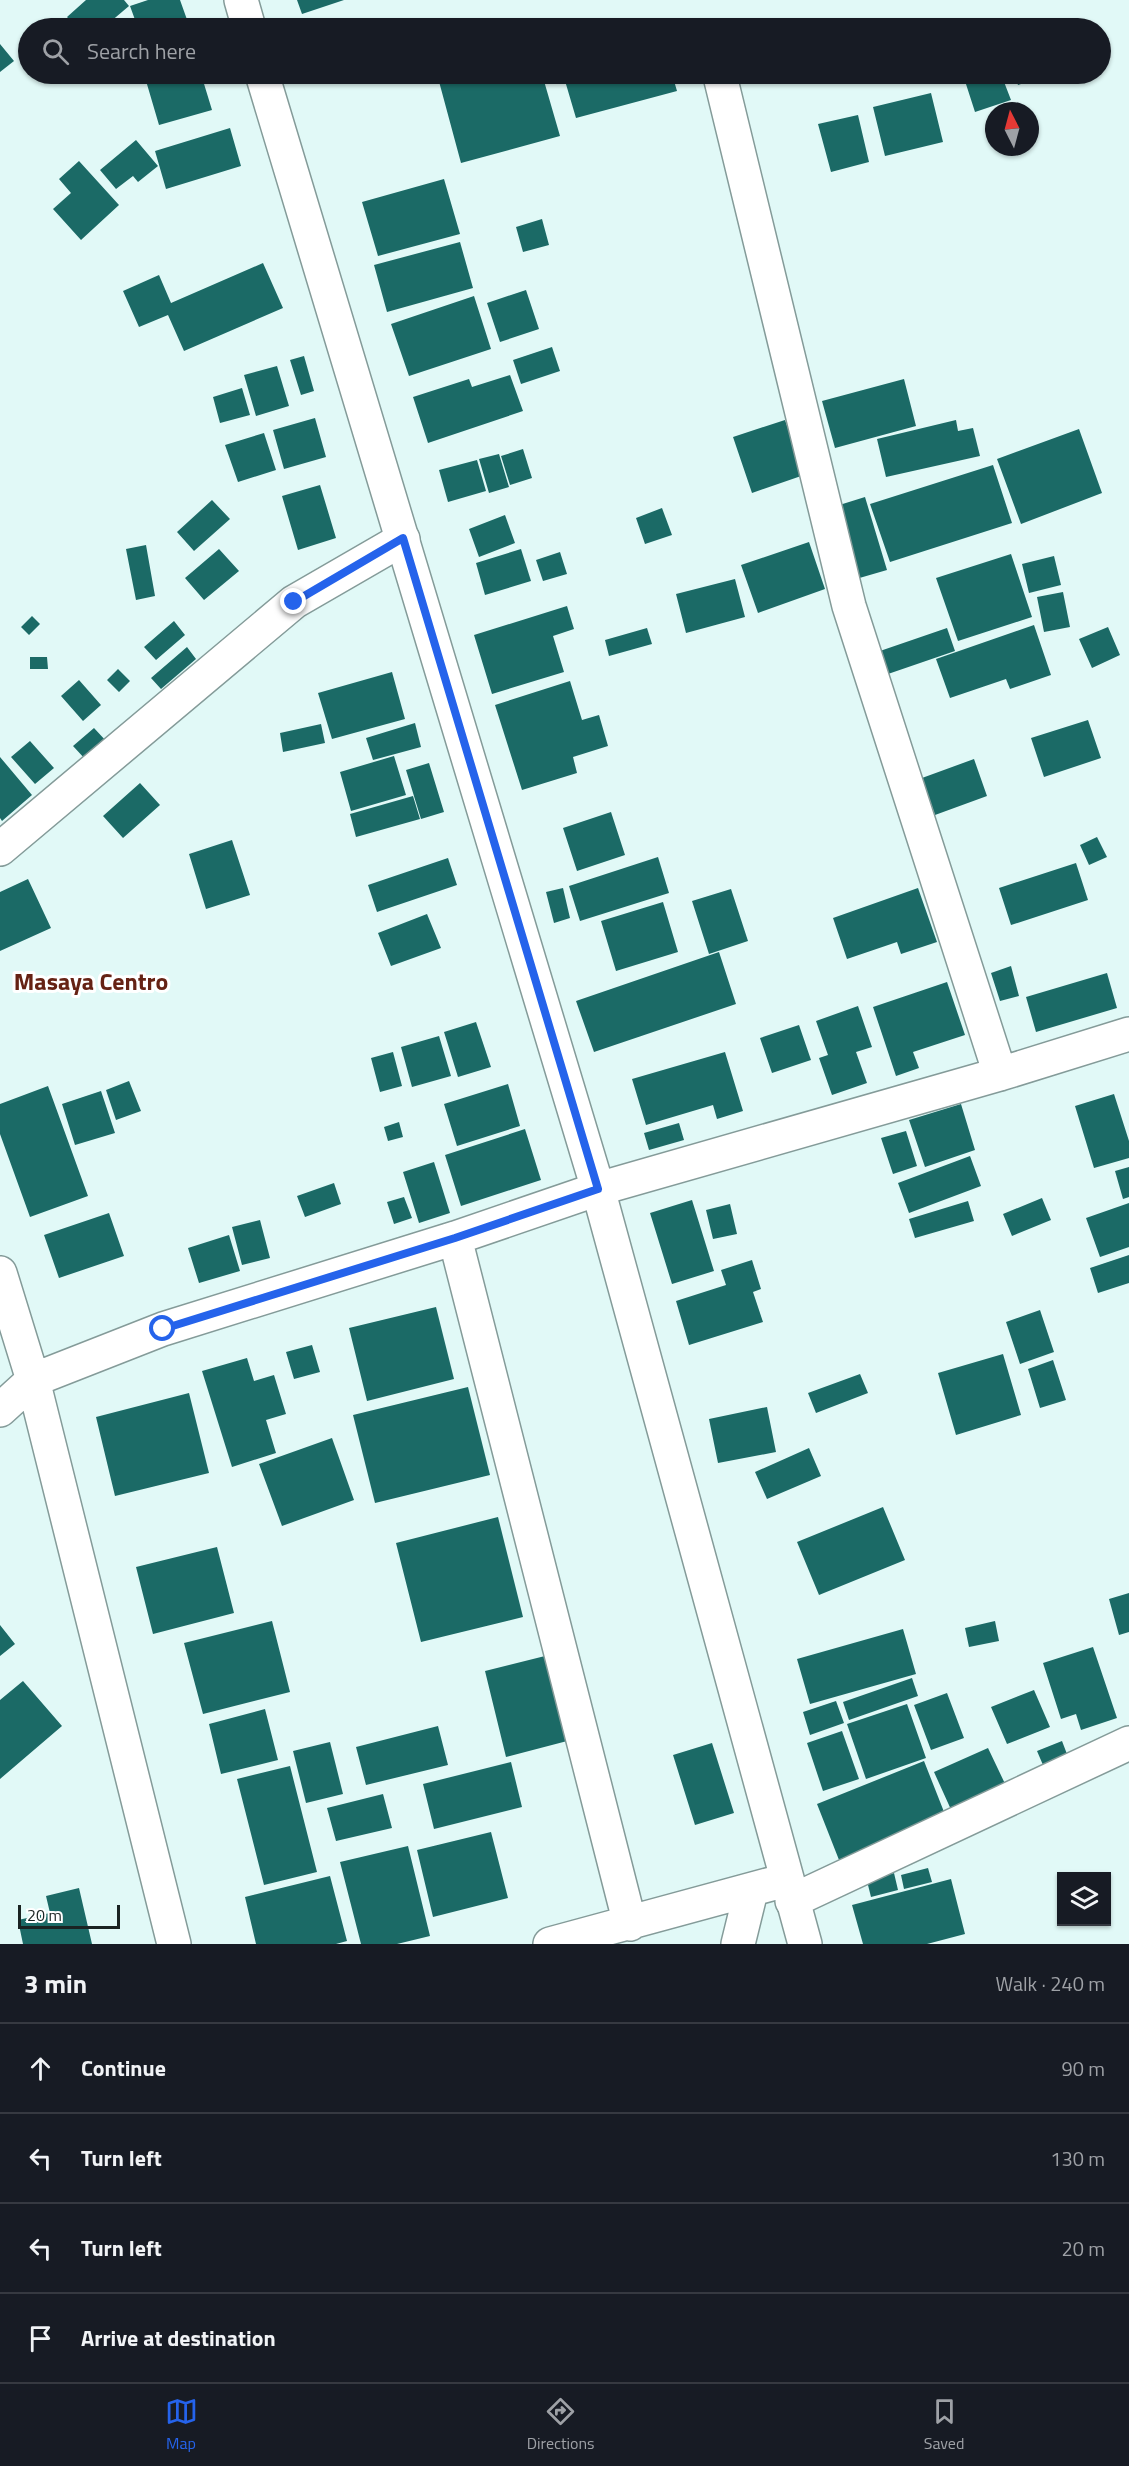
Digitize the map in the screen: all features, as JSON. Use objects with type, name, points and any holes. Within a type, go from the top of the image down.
[{"type":"street","points":[[241,0],[246,18]]},
{"type":"street","points":[[265,84],[598,1189],[805,1944]]},
{"type":"street","points":[[722,84],[849,606],[1000,1074]]},
{"type":"street","points":[[0,849],[294,602],[403,538]]},
{"type":"street","points":[[0,1410],[33,1380],[163,1329],[455,1238],[598,1189],[1000,1074],[1129,1034]]},
{"type":"street","points":[[455,1238],[630,1924]]},
{"type":"street","points":[[0,1273],[33,1380],[174,1944]]},
{"type":"street","points":[[550,1944],[751,1891],[789,1890],[1129,1743]]},
{"type":"street","points":[[738,1944],[751,1891]]},
{"type":"building","points":[[86,0],[124,0],[129,6],[115,18],[67,17]]},
{"type":"building","points":[[148,0],[180,0],[186,18],[134,18],[130,6]]},
{"type":"building","points":[[297,0],[344,0],[302,14]]},
{"type":"building","points":[[0,44],[14,61],[0,72]]},
{"type":"building","points":[[147,84],[204,84],[212,110],[159,125]]},
{"type":"building","points":[[440,84],[545,84],[560,136],[461,163]]},
{"type":"building","points":[[566,84],[675,84],[677,91],[576,118]]},
{"type":"building","points":[[966,84],[1005,84],[1011,100],[985,102],[985,109],[975,112]]},
{"type":"building","points":[[931,93],[943,142],[885,156],[873,107]]},
{"type":"building","points":[[858,115],[869,162],[831,172],[818,124]]},
{"type":"building","points":[[230,128],[241,166],[166,189],[155,151]]},
{"type":"building","points":[[136,140],[158,166],[138,182],[133,176],[116,189],[100,170]]},
{"type":"building","points":[[79,161],[119,205],[81,240],[53,209],[71,193],[59,179]]},
{"type":"building","points":[[444,179],[460,234],[378,256],[362,202]]},
{"type":"building","points":[[542,219],[549,245],[523,252],[516,227]]},
{"type":"building","points":[[460,242],[473,288],[387,312],[374,265]]},
{"type":"building","points":[[263,263],[283,308],[184,351],[168,315],[139,327],[123,291],[159,275],[171,303]]},
{"type":"building","points":[[526,290],[539,329],[500,342],[487,303]]},
{"type":"building","points":[[474,296],[491,349],[409,376],[391,324]]},
{"type":"building","points":[[552,347],[560,371],[521,384],[513,360]]},
{"type":"building","points":[[304,356],[314,391],[301,395],[290,360]]},
{"type":"building","points":[[277,366],[289,406],[256,416],[244,375]]},
{"type":"building","points":[[510,375],[523,411],[428,443],[413,397],[469,379],[472,387]]},
{"type":"building","points":[[904,379],[916,426],[835,448],[822,401]]},
{"type":"building","points":[[242,388],[250,415],[220,423],[213,397]]},
{"type":"building","points":[[315,418],[326,457],[284,469],[273,430]]},
{"type":"building","points":[[785,420],[804,475],[752,493],[733,437]]},
{"type":"building","points":[[956,420],[958,431],[973,428],[980,456],[886,477],[877,439]]},
{"type":"building","points":[[1079,429],[1102,493],[1021,524],[997,459]]},
{"type":"building","points":[[264,433],[276,470],[238,482],[225,445]]},
{"type":"building","points":[[523,449],[532,478],[510,485],[501,456]]},
{"type":"building","points":[[499,454],[509,487],[489,493],[479,459]]},
{"type":"building","points":[[477,460],[486,491],[448,502],[439,470]]},
{"type":"building","points":[[993,465],[1012,523],[890,562],[870,504]]},
{"type":"building","points":[[320,485],[336,538],[298,550],[282,496]]},
{"type":"building","points":[[865,497],[887,570],[856,579],[833,507]]},
{"type":"building","points":[[212,500],[230,519],[194,551],[177,532]]},
{"type":"building","points":[[662,508],[672,535],[645,544],[636,518]]},
{"type":"building","points":[[505,515],[515,543],[479,557],[469,529]]},
{"type":"building","points":[[809,542],[825,589],[758,613],[741,565]]},
{"type":"building","points":[[146,545],[155,596],[136,600],[126,549]]},
{"type":"building","points":[[219,549],[239,571],[204,600],[185,578]]},
{"type":"building","points":[[521,549],[531,581],[485,595],[476,563]]},
{"type":"building","points":[[560,552],[567,574],[543,581],[536,560]]},
{"type":"building","points":[[1011,554],[1032,617],[958,641],[936,578]]},
{"type":"building","points":[[1054,556],[1061,585],[1029,593],[1022,564]]},
{"type":"building","points":[[735,579],[745,617],[686,633],[676,594]]},
{"type":"building","points":[[1063,592],[1070,627],[1044,632],[1037,597]]},
{"type":"building","points":[[567,606],[574,629],[553,636],[564,672],[492,694],[474,635]]},
{"type":"building","points":[[32,616],[40,624],[29,635],[21,627]]},
{"type":"building","points":[[174,621],[185,635],[156,660],[144,647]]},
{"type":"building","points":[[1034,625],[1051,675],[1010,689],[1006,679],[950,698],[936,659]]},
{"type":"building","points":[[1108,627],[1120,655],[1092,668],[1079,639]]},
{"type":"building","points":[[647,628],[652,644],[609,656],[605,640]]},
{"type":"building","points":[[947,628],[955,651],[888,674],[880,651]]},
{"type":"building","points":[[187,647],[196,659],[161,689],[151,678]]},
{"type":"building","points":[[30,657],[47,657],[48,669],[30,669]]},
{"type":"building","points":[[118,669],[130,681],[119,692],[107,680]]},
{"type":"building","points":[[392,672],[405,719],[332,739],[318,693]]},
{"type":"building","points":[[79,680],[101,705],[83,721],[61,696]]},
{"type":"building","points":[[570,681],[582,720],[599,715],[608,746],[573,757],[577,773],[522,790],[495,705]]},
{"type":"building","points":[[1088,720],[1101,758],[1044,777],[1031,738]]},
{"type":"building","points":[[415,723],[421,747],[373,760],[366,738]]},
{"type":"building","points":[[321,724],[325,743],[283,752],[280,733]]},
{"type":"building","points":[[94,728],[107,742],[86,760],[73,746]]},
{"type":"building","points":[[30,741],[54,768],[35,784],[11,757]]},
{"type":"building","points":[[394,756],[406,795],[351,811],[340,772]]},
{"type":"building","points":[[0,757],[32,795],[2,821],[0,818]]},
{"type":"building","points":[[974,759],[987,796],[935,815],[922,778]]},
{"type":"building","points":[[429,763],[444,812],[421,819],[406,770]]},
{"type":"building","points":[[140,783],[160,805],[123,838],[103,816]]},
{"type":"building","points":[[413,796],[420,819],[356,837],[350,814]]},
{"type":"building","points":[[611,812],[625,855],[577,871],[563,828]]},
{"type":"building","points":[[1097,837],[1107,857],[1089,865],[1080,845]]},
{"type":"building","points":[[232,840],[250,895],[206,909],[189,854]]},
{"type":"building","points":[[658,857],[669,893],[580,921],[569,886]]},
{"type":"building","points":[[448,858],[457,885],[377,912],[368,885]]},
{"type":"building","points":[[1076,863],[1088,900],[1011,925],[999,888]]},
{"type":"building","points":[[28,879],[51,928],[0,951],[0,892]]},
{"type":"building","points":[[563,888],[570,918],[554,923],[546,892]]},
{"type":"building","points":[[918,888],[937,942],[901,954],[897,942],[847,959],[833,918]]},
{"type":"building","points":[[731,889],[748,941],[709,954],[692,901]]},
{"type":"building","points":[[663,902],[678,952],[616,971],[601,921]]},
{"type":"building","points":[[427,914],[441,948],[391,966],[378,933]]},
{"type":"building","points":[[719,952],[736,1004],[594,1052],[576,1001]]},
{"type":"building","points":[[1011,966],[1019,996],[1000,1001],[991,973]]},
{"type":"building","points":[[1107,973],[1117,1008],[1036,1032],[1026,997]]},
{"type":"building","points":[[947,982],[965,1035],[913,1052],[919,1068],[896,1076],[873,1007]]},
{"type":"building","points":[[858,1006],[872,1047],[856,1052],[867,1083],[832,1095],[819,1058],[828,1055],[816,1021]]},
{"type":"building","points":[[476,1022],[491,1067],[458,1077],[444,1032]]},
{"type":"building","points":[[799,1025],[811,1060],[772,1073],[760,1038]]},
{"type":"building","points":[[439,1036],[451,1076],[412,1087],[401,1047]]},
{"type":"building","points":[[393,1052],[402,1086],[380,1092],[371,1058]]},
{"type":"building","points":[[725,1052],[743,1111],[717,1119],[713,1105],[646,1125],[632,1079]]},
{"type":"building","points":[[129,1081],[141,1111],[116,1120],[106,1090]]},
{"type":"building","points":[[508,1084],[520,1126],[457,1146],[444,1104]]},
{"type":"building","points":[[48,1086],[88,1196],[30,1217],[0,1134],[0,1104]]},
{"type":"building","points":[[101,1091],[115,1133],[75,1145],[62,1104]]},
{"type":"building","points":[[1114,1094],[1129,1141],[1129,1158],[1094,1168],[1075,1106]]},
{"type":"building","points":[[961,1104],[975,1150],[925,1167],[909,1120]]},
{"type":"building","points":[[399,1122],[403,1137],[388,1141],[384,1127]]},
{"type":"building","points":[[679,1123],[684,1140],[649,1150],[644,1133]]},
{"type":"building","points":[[525,1129],[541,1180],[461,1206],[445,1155]]},
{"type":"building","points":[[906,1131],[917,1166],[893,1174],[881,1138]]},
{"type":"building","points":[[970,1156],[981,1186],[909,1213],[898,1183]]},
{"type":"building","points":[[434,1162],[450,1213],[419,1223],[403,1172]]},
{"type":"building","points":[[1129,1167],[1129,1197],[1123,1199],[1115,1171]]},
{"type":"building","points":[[334,1183],[341,1204],[305,1217],[297,1196]]},
{"type":"building","points":[[404,1197],[412,1218],[394,1224],[387,1202]]},
{"type":"building","points":[[1042,1198],[1051,1220],[1012,1236],[1003,1214]]},
{"type":"building","points":[[692,1200],[714,1271],[672,1284],[650,1213]]},
{"type":"building","points":[[968,1201],[974,1221],[915,1238],[909,1219]]},
{"type":"building","points":[[1129,1203],[1129,1247],[1100,1257],[1086,1218]]},
{"type":"building","points":[[730,1204],[737,1234],[713,1239],[706,1210]]},
{"type":"building","points":[[109,1213],[124,1256],[59,1278],[44,1235]]},
{"type":"building","points":[[260,1220],[270,1258],[242,1265],[232,1227]]},
{"type":"building","points":[[229,1235],[240,1271],[199,1283],[188,1248]]},
{"type":"building","points":[[1129,1255],[1129,1283],[1098,1293],[1090,1268]]},
{"type":"building","points":[[752,1260],[761,1289],[753,1292],[763,1322],[689,1345],[676,1301],[726,1285],[721,1270]]},
{"type":"building","points":[[436,1307],[454,1379],[367,1401],[349,1328]]},
{"type":"building","points":[[1040,1310],[1054,1352],[1020,1364],[1006,1322]]},
{"type":"building","points":[[312,1345],[320,1372],[294,1379],[286,1352]]},
{"type":"building","points":[[1003,1354],[1021,1415],[956,1435],[938,1373]]},
{"type":"building","points":[[247,1358],[254,1381],[274,1375],[286,1414],[266,1420],[276,1453],[232,1467],[202,1371]]},
{"type":"building","points":[[1053,1360],[1066,1400],[1040,1408],[1028,1369]]},
{"type":"building","points":[[860,1374],[868,1393],[816,1413],[808,1393]]},
{"type":"building","points":[[468,1387],[490,1475],[375,1503],[353,1415]]},
{"type":"building","points":[[189,1393],[209,1473],[115,1496],[96,1417]]},
{"type":"building","points":[[767,1407],[776,1452],[718,1463],[709,1419]]},
{"type":"building","points":[[332,1438],[354,1500],[282,1526],[259,1464]]},
{"type":"building","points":[[809,1448],[821,1476],[767,1499],[755,1472]]},
{"type":"building","points":[[883,1507],[905,1560],[819,1595],[797,1542]]},
{"type":"building","points":[[498,1517],[523,1617],[421,1642],[396,1543]]},
{"type":"building","points":[[217,1547],[234,1613],[153,1634],[136,1567]]},
{"type":"building","points":[[1129,1593],[1129,1632],[1119,1635],[1109,1599]]},
{"type":"building","points":[[272,1621],[290,1692],[203,1714],[184,1643]]},
{"type":"building","points":[[995,1621],[999,1641],[969,1647],[965,1628]]},
{"type":"building","points":[[0,1625],[15,1644],[0,1656]]},
{"type":"building","points":[[903,1629],[916,1674],[810,1704],[797,1659]]},
{"type":"building","points":[[1093,1647],[1117,1718],[1081,1730],[1076,1714],[1061,1719],[1043,1663]]},
{"type":"building","points":[[549,1655],[571,1740],[506,1757],[485,1671]]},
{"type":"building","points":[[912,1678],[918,1696],[849,1720],[843,1702]]},
{"type":"building","points":[[23,1681],[62,1726],[0,1779],[0,1700]]},
{"type":"building","points":[[1034,1690],[1050,1727],[1007,1744],[991,1707]]},
{"type":"building","points":[[947,1693],[964,1738],[931,1750],[914,1705]]},
{"type":"building","points":[[836,1701],[844,1723],[810,1735],[803,1712]]},
{"type":"building","points":[[907,1704],[926,1758],[866,1779],[847,1724]]},
{"type":"building","points":[[265,1709],[278,1760],[221,1774],[209,1724]]},
{"type":"building","points":[[438,1726],[448,1765],[366,1785],[356,1747]]},
{"type":"building","points":[[842,1731],[859,1779],[823,1791],[807,1743]]},
{"type":"building","points":[[1062,1741],[1070,1762],[1046,1772],[1037,1751]]},
{"type":"building","points":[[330,1742],[343,1794],[306,1803],[293,1751]]},
{"type":"building","points":[[712,1743],[734,1813],[695,1825],[673,1755]]},
{"type":"building","points":[[988,1748],[1008,1790],[953,1814],[934,1772]]},
{"type":"building","points":[[924,1761],[948,1822],[841,1865],[817,1804]]},
{"type":"building","points":[[511,1762],[522,1807],[434,1829],[423,1784]]},
{"type":"building","points":[[290,1766],[317,1872],[264,1885],[237,1779]]},
{"type":"building","points":[[383,1794],[392,1828],[336,1841],[327,1808]]},
{"type":"building","points":[[491,1832],[508,1898],[433,1917],[417,1850]]},
{"type":"building","points":[[408,1846],[430,1936],[397,1944],[361,1944],[340,1862]]},
{"type":"building","points":[[928,1868],[932,1882],[904,1889],[901,1875]]},
{"type":"building","points":[[894,1873],[898,1890],[871,1897],[867,1881]]},
{"type":"building","points":[[330,1876],[347,1941],[336,1944],[256,1944],[245,1897]]},
{"type":"building","points":[[951,1879],[965,1934],[927,1944],[863,1944],[852,1905]]},
{"type":"building","points":[[79,1888],[92,1944],[23,1944],[18,1920],[50,1913],[46,1896]]},
{"type":"district","name":"Masaya Centro","points":[[91,982]]},
{"type":"route","points":[[163,1329],[455,1238],[598,1189],[403,538],[294,602]]}]
